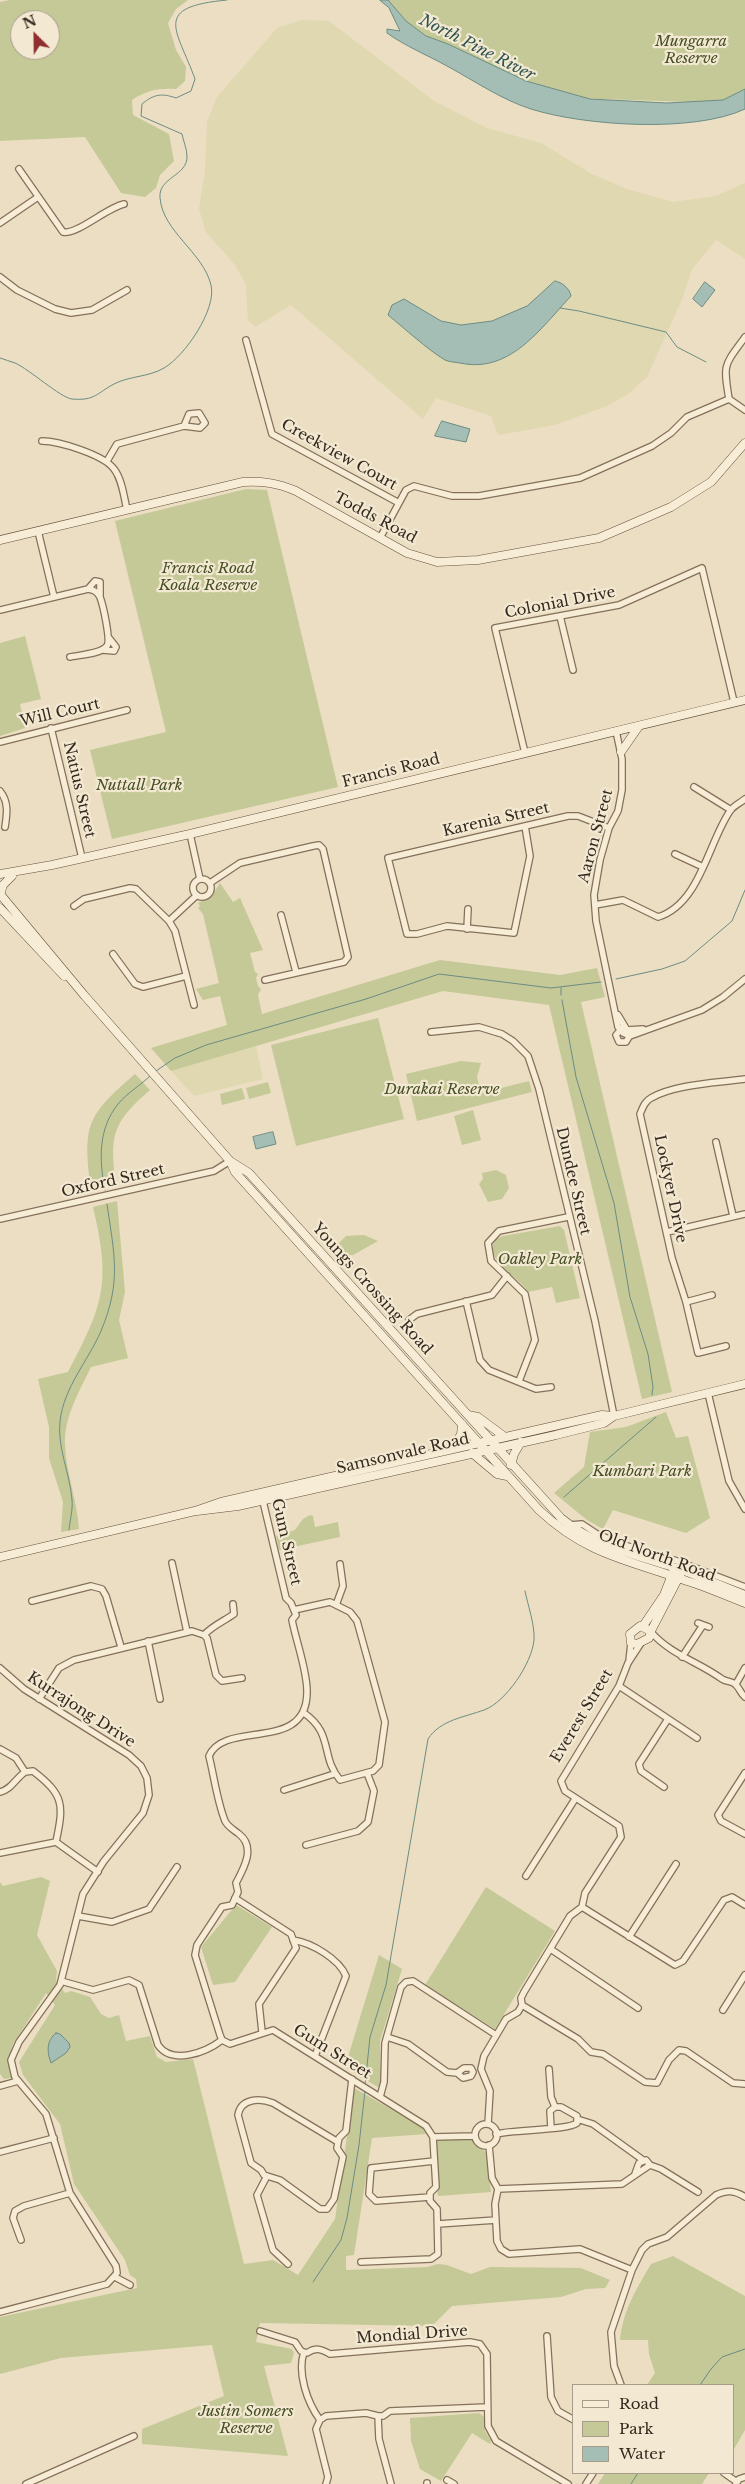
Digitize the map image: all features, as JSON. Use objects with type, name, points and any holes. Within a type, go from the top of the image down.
[{"type":"main road","name":"Todds Road","points":[[0,540],[243,482],[268,482],[280,484],[296,491],[407,553],[437,562],[478,560],[599,538],[671,508],[696,493],[723,470],[745,443]]},
{"type":"main road","name":"Francis Road","points":[[0,874],[42,867],[190,834],[745,700]]},
{"type":"main road","points":[[621,752],[639,726]]},
{"type":"main road","name":"Francis Road","points":[[0,878],[42,867]]},
{"type":"main road","points":[[0,895],[3,885],[12,876]]},
{"type":"main road","name":"Youngs Crossing Road","points":[[0,895],[230,1161],[249,1174],[490,1441]]},
{"type":"main road","name":"Youngs Crossing Road","points":[[0,908],[30,942],[79,988]]},
{"type":"main road","name":"Youngs Crossing Road","points":[[230,1161],[235,1172],[479,1443]]},
{"type":"main road","name":"Samsonvale Road","points":[[0,1557],[195,1511],[207,1512],[262,1496],[450,1449],[602,1415],[614,1416],[745,1384]]},
{"type":"main road","points":[[468,1415],[478,1417],[505,1438]]},
{"type":"main road","name":"Samsonvale Road","points":[[262,1496],[496,1448],[604,1423],[614,1416]]},
{"type":"main road","points":[[450,1449],[461,1435],[462,1424]]},
{"type":"main road","name":"Old North Road","points":[[490,1441],[545,1502],[568,1524],[610,1548],[676,1573],[745,1603]]},
{"type":"main road","points":[[511,1465],[514,1454],[521,1442]]},
{"type":"main road","name":"Old North Road","points":[[479,1443],[545,1516],[578,1542],[625,1562],[676,1573],[745,1595]]},
{"type":"main road","points":[[472,1453],[497,1474],[508,1476]]},
{"type":"main road","name":"Everest Street","points":[[632,1643],[630,1634],[636,1628],[643,1626],[676,1573]]},
{"type":"main road","name":"Everest Street","points":[[648,1636],[676,1573]]},
{"type":"main road","points":[[632,1643],[648,1636],[643,1626]]},
{"type":"street","points":[[19,169],[59,228],[66,233],[75,231],[111,207],[124,204]]},
{"type":"street","points":[[0,223],[38,197]]},
{"type":"street","points":[[0,277],[17,290],[55,309],[71,313],[92,310],[127,290]]},
{"type":"street","points":[[745,337],[727,361],[724,372],[729,399],[745,410]]},
{"type":"street","name":"Creekview Court","points":[[246,340],[272,434],[398,503]]},
{"type":"street","points":[[380,538],[406,490],[414,486],[452,496],[479,496],[580,478],[652,446],[671,433],[687,417],[729,399]]},
{"type":"street","points":[[108,461],[118,444],[184,426]]},
{"type":"street","points":[[42,441],[60,443],[108,461],[115,469],[119,478],[127,510]]},
{"type":"street","points":[[38,531],[54,597]]},
{"type":"street","name":"Colonial Drive","points":[[525,753],[495,628],[619,606],[702,568],[734,702]]},
{"type":"street","points":[[70,657],[103,650],[114,651],[116,647],[109,638],[100,597],[100,582],[94,582],[88,589]]},
{"type":"street","points":[[0,610],[88,589],[95,590],[100,597]]},
{"type":"street","points":[[560,616],[572,670]]},
{"type":"street","name":"Will Court","points":[[0,742],[127,710]]},
{"type":"street","name":"Natius Street","points":[[51,728],[82,858]]},
{"type":"street","name":"Aaron Street","points":[[616,731],[621,752],[622,790],[618,811],[609,828],[596,877],[595,905],[598,937],[615,1006],[626,1031],[652,1028],[702,1010],[723,997],[745,978]]},
{"type":"street","points":[[694,788],[730,810]]},
{"type":"street","points":[[0,791],[6,803],[8,813],[5,828]]},
{"type":"street","points":[[595,905],[623,900],[658,917],[664,915],[687,896],[730,810],[745,799]]},
{"type":"street","name":"Karenia Street","points":[[466,929],[447,926],[417,934],[407,934],[388,858],[568,816],[578,816],[609,828]]},
{"type":"street","points":[[468,909],[466,929],[514,933],[530,856],[525,826]]},
{"type":"street","points":[[190,834],[200,879]]},
{"type":"street","points":[[210,883],[240,863],[313,846],[319,846],[323,849],[348,950],[348,958],[344,962],[265,980]]},
{"type":"street","points":[[675,854],[703,867]]},
{"type":"street","points":[[196,895],[203,897],[208,895],[211,890],[210,883],[205,879],[200,879]]},
{"type":"street","points":[[196,895],[194,885],[200,879]]},
{"type":"street","points":[[74,906],[84,899],[130,888],[136,889],[169,921],[175,931],[194,1005]]},
{"type":"street","points":[[169,921],[196,895]]},
{"type":"street","points":[[281,916],[296,972]]},
{"type":"street","points":[[113,954],[135,984],[143,987],[186,976]]},
{"type":"street","name":"Dundee Street","points":[[431,1032],[479,1027],[491,1029],[513,1041],[528,1056],[539,1089],[594,1320],[614,1416]]},
{"type":"street","name":"Lockyer Drive","points":[[726,1346],[698,1353],[686,1302],[675,1270],[640,1114],[643,1105],[650,1098],[679,1089],[745,1079]]},
{"type":"street","points":[[716,1142],[733,1216]]},
{"type":"street","name":"Oxford Street","points":[[0,1220],[214,1171],[230,1161]]},
{"type":"street","points":[[667,1232],[745,1214]]},
{"type":"street","points":[[518,1381],[535,1340],[525,1294],[494,1264],[489,1254],[488,1243],[492,1235],[499,1231],[568,1217]]},
{"type":"street","points":[[409,1320],[417,1314],[492,1295],[507,1276]]},
{"type":"street","points":[[686,1302],[712,1295]]},
{"type":"street","points":[[466,1302],[480,1360],[489,1370],[536,1388],[551,1387]]},
{"type":"street","points":[[708,1393],[729,1481],[745,1509]]},
{"type":"street","name":"Gum Street","points":[[262,1496],[286,1598],[292,1603],[296,1614],[292,1620],[307,1690],[304,1713]]},
{"type":"street","name":"Old North Road","points":[[568,1524],[582,1524],[597,1534],[624,1545],[677,1561],[745,1587]]},
{"type":"street","points":[[172,1563],[188,1632]]},
{"type":"street","points":[[336,1605],[343,1586],[340,1564]]},
{"type":"street","points":[[32,1601],[91,1586],[102,1590],[106,1596],[121,1647]]},
{"type":"street","points":[[235,1898],[290,1934],[296,1948],[259,2004],[262,2032],[230,2044],[222,2040],[195,1955],[197,1945],[222,1907],[232,1905],[235,1898],[238,1892],[236,1883],[244,1867],[248,1852],[246,1842],[240,1834],[225,1822],[210,1756],[213,1747],[223,1742],[280,1730],[295,1722],[304,1713],[316,1721],[324,1736],[334,1774],[340,1780],[368,1772],[379,1765],[385,1722],[357,1621],[350,1612],[330,1602],[322,1602],[294,1610]]},
{"type":"street","points":[[234,1604],[234,1614],[221,1624],[210,1628],[205,1636],[216,1675],[222,1681],[242,1678]]},
{"type":"street","points":[[682,1657],[703,1625]]},
{"type":"street","points":[[39,1699],[59,1668],[74,1660],[192,1630],[205,1636]]},
{"type":"street","points":[[648,1636],[682,1657],[718,1674],[723,1680],[736,1684],[745,1698]]},
{"type":"street","name":"Everest Street","points":[[628,1663],[648,1636]]},
{"type":"street","points":[[148,1640],[160,1699]]},
{"type":"street","name":"Everest Street","points":[[488,2124],[490,2091],[482,2069],[484,2056],[506,2019],[518,2012],[522,2005],[521,1998],[552,1950],[572,1914],[582,1907],[585,1894],[619,1842],[622,1834],[619,1826],[575,1799],[563,1789],[561,1781],[618,1686],[628,1663],[632,1643]]},
{"type":"street","name":"Kurrajong Drive","points":[[0,1668],[13,1681],[39,1699],[129,1755],[141,1766],[147,1778],[148,1795],[142,1813],[83,1894],[61,1981],[19,2042],[11,2060],[18,2081],[46,2114],[70,2193],[116,2266],[118,2272],[115,2277]]},
{"type":"street","points":[[736,1684],[745,1668]]},
{"type":"street","points":[[618,1686],[697,1738]]},
{"type":"street","points":[[664,1788],[641,1771],[639,1764],[668,1719]]},
{"type":"street","points":[[0,1749],[16,1758],[25,1772]]},
{"type":"street","points":[[0,1792],[7,1791],[18,1777],[25,1772],[33,1771],[53,1786],[59,1802],[62,1819],[56,1842]]},
{"type":"street","points":[[306,1845],[358,1831],[368,1822],[374,1792],[368,1772]]},
{"type":"street","points":[[745,1773],[718,1815],[721,1821],[745,1834]]},
{"type":"street","points":[[284,1790],[334,1774]]},
{"type":"street","points":[[526,1876],[575,1799]]},
{"type":"street","points":[[0,1853],[56,1842],[98,1872]]},
{"type":"street","points":[[629,1937],[676,1864]]},
{"type":"street","points":[[78,1916],[112,1922],[149,1909],[177,1867]]},
{"type":"street","points":[[582,1907],[672,1964],[678,1964],[683,1961],[724,1900],[732,1897],[745,1905]]},
{"type":"street","points":[[293,1940],[304,1942],[342,1966],[346,1976],[314,2056]]},
{"type":"street","points":[[552,1950],[638,2008]]},
{"type":"street","points":[[723,2010],[745,1975]]},
{"type":"street","points":[[61,1981],[93,1990],[128,1980],[139,1985],[158,2045],[163,2053],[175,2057],[211,2048],[222,2040]]},
{"type":"street","points":[[380,2097],[384,2082],[387,2036],[401,1986],[406,1982],[413,1981],[496,2035]]},
{"type":"street","points":[[522,2005],[578,2039],[591,2052],[603,2054],[645,2082],[657,2083],[669,2060],[679,2050],[686,2050],[733,2083],[745,2084]]},
{"type":"street","name":"Gum Street","points":[[262,2032],[273,2030],[426,2126],[433,2137]]},
{"type":"street","points":[[387,2036],[408,2044],[447,2072],[457,2072]]},
{"type":"street","points":[[549,2069],[551,2097],[555,2107]]},
{"type":"street","points":[[338,2142],[273,2103],[262,2099],[243,2104],[239,2108],[238,2115],[251,2163],[267,2176],[280,2180],[320,2209],[327,2208],[334,2199],[343,2157],[336,2148],[338,2142],[339,2138],[346,2131],[352,2079]]},
{"type":"street","points":[[0,2086],[18,2081]]},
{"type":"street","points":[[551,2128],[550,2111],[555,2107],[561,2107],[577,2116],[577,2119],[593,2124],[650,2165],[667,2172],[698,2192]]},
{"type":"street","points":[[496,2134],[513,2130],[572,2127],[577,2123],[577,2119]]},
{"type":"street","points":[[488,2124],[496,2134],[496,2140],[489,2145],[482,2146],[474,2136],[476,2130],[481,2125],[488,2124]]},
{"type":"street","points":[[361,2262],[430,2259],[438,2254],[437,2209],[430,2201],[430,2193],[436,2187],[433,2137],[474,2136]]},
{"type":"street","points":[[0,2152],[54,2138]]},
{"type":"street","points":[[489,2145],[492,2178],[498,2189],[496,2220],[500,2249],[509,2254],[580,2249],[632,2270]]},
{"type":"street","points":[[636,2174],[636,2167],[643,2160]]},
{"type":"street","points":[[430,2198],[376,2201],[369,2194],[372,2168],[434,2162]]},
{"type":"street","points":[[498,2189],[622,2184],[650,2165]]},
{"type":"street","points":[[267,2176],[257,2195],[274,2250],[288,2264]]},
{"type":"street","points":[[621,2384],[614,2366],[611,2332],[632,2270],[642,2250],[648,2244],[667,2237],[716,2195],[736,2191],[745,2197]]},
{"type":"street","points":[[21,2240],[13,2218],[15,2211],[24,2206],[70,2193]]},
{"type":"street","points":[[438,2224],[496,2220]]},
{"type":"street","points":[[0,2312],[107,2284],[115,2277],[130,2285]]},
{"type":"street","points":[[260,2331],[295,2342],[301,2351],[304,2352],[300,2364],[310,2407],[320,2420]]},
{"type":"street","points":[[547,2336],[552,2397],[558,2411],[572,2419]]},
{"type":"street","name":"Mondial Drive","points":[[304,2352],[320,2349],[330,2354],[470,2342],[480,2344],[487,2354],[488,2426],[496,2441],[568,2484]]},
{"type":"street","points":[[326,2484],[328,2477],[316,2429],[320,2420],[326,2416],[366,2414],[383,2416],[390,2411],[488,2407]]},
{"type":"street","points":[[378,2416],[379,2439],[391,2484]]},
{"type":"street","points":[[26,2484],[134,2436]]},
{"type":"street","points":[[725,2474],[736,2483],[745,2476]]},
{"type":"street","points":[[447,2480],[454,2484]]},
{"type":"shaded area","points":[[301,20],[329,21],[434,101],[487,128],[541,143],[592,174],[627,189],[673,202],[716,196],[745,183],[745,259],[716,240],[692,269],[683,297],[647,377],[628,394],[607,406],[555,425],[498,435],[491,416],[436,398],[423,419],[291,305],[255,327],[248,320],[246,285],[235,265],[206,232],[199,209],[205,171],[207,122],[217,97],[277,28]]},
{"type":"shaded area","points":[[256,1046],[263,1079],[194,1096],[171,1071]]},
{"type":"green space","points":[[10,0],[188,0],[176,9],[168,23],[176,50],[186,67],[185,81],[176,89],[153,90],[132,100],[133,115],[169,134],[174,161],[160,175],[156,188],[145,197],[121,193],[85,137],[0,141],[0,2]]},
{"type":"green space","name":"Mungarra Reserve","points":[[388,0],[745,0],[745,89],[719,103],[572,98],[526,81],[448,44],[425,36],[406,21]]},
{"type":"green space","name":"Francis Road Koala Reserve","points":[[246,489],[267,490],[338,787],[112,839],[90,750],[166,732],[115,521]]},
{"type":"green space","points":[[25,636],[41,699],[20,704],[25,728],[0,736],[0,643]]},
{"type":"green space","points":[[220,883],[233,902],[240,898],[263,950],[250,953],[255,972],[258,974],[256,978],[258,986],[261,989],[258,995],[262,1014],[440,960],[560,975],[597,968],[605,997],[581,1002],[672,1392],[642,1399],[549,1005],[443,991],[171,1071],[151,1048],[227,1025],[220,996],[203,1000],[196,989],[219,983],[203,914],[198,908],[200,906],[198,903],[211,897]]},
{"type":"green space","points":[[378,1018],[404,1119],[296,1146],[271,1045]]},
{"type":"green space","name":"Durakai Reserve","points":[[461,1061],[481,1063],[477,1077],[481,1093],[529,1081],[532,1092],[417,1121],[406,1074]]},
{"type":"green space","points":[[135,1074],[150,1090],[127,1112],[116,1132],[113,1154],[116,1185],[91,1191],[87,1151],[91,1124],[106,1101]]},
{"type":"green space","points":[[268,1082],[271,1093],[249,1099],[246,1088]]},
{"type":"green space","points":[[242,1088],[245,1099],[222,1105],[220,1094]]},
{"type":"green space","points":[[473,1110],[481,1140],[462,1145],[454,1116]]},
{"type":"green space","points":[[496,1170],[506,1175],[509,1188],[502,1199],[488,1202],[479,1184],[483,1179],[482,1173]]},
{"type":"green space","points":[[117,1201],[125,1292],[119,1320],[128,1358],[91,1367],[70,1414],[65,1434],[65,1444],[79,1529],[61,1532],[63,1502],[49,1458],[49,1427],[38,1379],[68,1372],[90,1328],[101,1293],[102,1275],[102,1255],[93,1207]]},
{"type":"green space","name":"Oakley Park","points":[[560,1226],[564,1230],[580,1298],[556,1303],[552,1287],[528,1292],[496,1260],[493,1245],[496,1239],[503,1236]]},
{"type":"green space","points":[[364,1235],[378,1241],[353,1255],[341,1255],[334,1248],[346,1236]]},
{"type":"green space","name":"Kumbari Park","points":[[666,1412],[676,1438],[688,1436],[710,1518],[686,1533],[613,1510],[603,1529],[587,1520],[554,1493],[584,1467],[590,1432],[626,1427]]},
{"type":"green space","points":[[310,1515],[313,1516],[315,1527],[338,1522],[340,1537],[279,1550],[276,1536],[295,1530],[303,1519]]},
{"type":"green space","name":"Justin Somers Reserve","points":[[41,1877],[50,1881],[37,1935],[57,1971],[56,1981],[65,1993],[71,1991],[90,1997],[101,2014],[109,2018],[119,2015],[126,2041],[150,2036],[157,2057],[166,2062],[193,2059],[244,2264],[273,2260],[298,2275],[335,2219],[354,2088],[423,2127],[426,2134],[372,2138],[354,2255],[346,2256],[346,2270],[427,2267],[438,2264],[447,2265],[471,2274],[490,2267],[581,2268],[610,2280],[605,2288],[586,2289],[561,2297],[452,2306],[432,2326],[260,2323],[256,2342],[292,2349],[294,2353],[291,2363],[264,2366],[288,2456],[142,2444],[142,2429],[224,2396],[212,2345],[61,2358],[0,2374],[0,2317],[137,2288],[136,2279],[130,2275],[125,2260],[74,2184],[60,2124],[23,2075],[19,2062],[55,2005],[46,1993],[13,2044],[8,2061],[12,2078],[4,2079],[0,2074],[0,1882],[3,1886]]},
{"type":"green space","points":[[486,1887],[555,1931],[495,2029],[425,1985]]},
{"type":"green space","points":[[236,1905],[272,1927],[235,1982],[213,1985],[201,1947]]},
{"type":"green space","points":[[379,1955],[402,1969],[380,2041],[381,2089],[345,2067]]},
{"type":"green space","points":[[472,2137],[487,2154],[491,2192],[438,2196],[433,2159],[434,2145],[437,2139]]},
{"type":"green space","points":[[673,2256],[745,2296],[745,2430],[735,2447],[735,2384],[648,2384],[655,2373],[649,2354],[648,2340],[620,2340],[627,2310],[651,2264]]},
{"type":"green space","points":[[479,2413],[484,2417],[485,2431],[491,2441],[490,2444],[472,2433],[441,2481],[420,2469],[411,2441],[410,2418]]},
{"type":"green space","points":[[604,2474],[708,2474],[702,2484],[598,2484]]},
{"type":"water","name":"North Pine River","points":[[380,0],[388,0],[406,21],[426,36],[448,44],[526,81],[590,99],[667,103],[723,100],[745,89],[745,109],[723,117],[698,122],[639,124],[580,120],[531,109],[499,95],[387,33],[387,29],[400,31],[389,8]]},
{"type":"water","points":[[555,281],[565,286],[571,296],[523,346],[494,362],[478,365],[445,360],[388,315],[392,305],[404,299],[441,321],[461,325],[492,321],[527,306]]},
{"type":"water","points":[[705,282],[715,290],[702,307],[693,299]]},
{"type":"water","points":[[442,421],[470,429],[466,442],[435,436]]},
{"type":"water","points":[[273,1132],[276,1144],[256,1149],[253,1137]]},
{"type":"water","points":[[56,2033],[60,2034],[69,2043],[70,2047],[66,2053],[51,2063],[48,2047],[50,2040]]},
{"type":"waterway","points":[[0,358],[21,366],[67,397],[86,399],[95,396],[120,381],[164,368],[181,353],[198,331],[209,306],[212,295],[211,285],[207,273],[200,262],[168,221],[160,198],[164,185],[186,163],[186,148],[182,134],[141,116],[142,104],[154,96],[166,95],[176,98],[191,91],[195,79],[177,34],[176,23],[179,15],[187,8],[203,3],[227,0]]},
{"type":"waterway","points":[[560,308],[666,332],[677,347],[706,362]]},
{"type":"waterway","points":[[616,979],[662,969],[685,961],[732,921],[745,890]]},
{"type":"waterway","points":[[156,1071],[175,1058],[206,1045],[366,999],[439,974],[551,988],[601,982]]},
{"type":"waterway","points":[[561,988],[561,995]]},
{"type":"waterway","points":[[562,1000],[576,1077],[614,1203],[630,1297],[648,1354],[653,1387],[652,1395]]},
{"type":"waterway","points":[[105,1190],[101,1156],[107,1124],[118,1104],[151,1075]]},
{"type":"waterway","points":[[69,1530],[72,1500],[60,1441],[60,1421],[62,1409],[71,1385],[96,1342],[108,1313],[112,1297],[115,1268],[107,1204]]},
{"type":"waterway","points":[[564,1497],[656,1417]]},
{"type":"waterway","points":[[365,2085],[370,2037],[386,1985],[428,1739],[439,1727],[446,1723],[492,1706],[501,1699],[516,1681],[528,1660],[534,1640],[525,1591]]},
{"type":"waterway","points":[[313,2282],[341,2240],[347,2218],[359,2145],[365,2091]]},
{"type":"waterway","points":[[701,2384],[722,2357],[745,2349]]},
{"type":"waterway","points":[[631,2484],[637,2474]]},
{"type":"park label","name":"Nuttall Park","points":[[139,786]]}]
